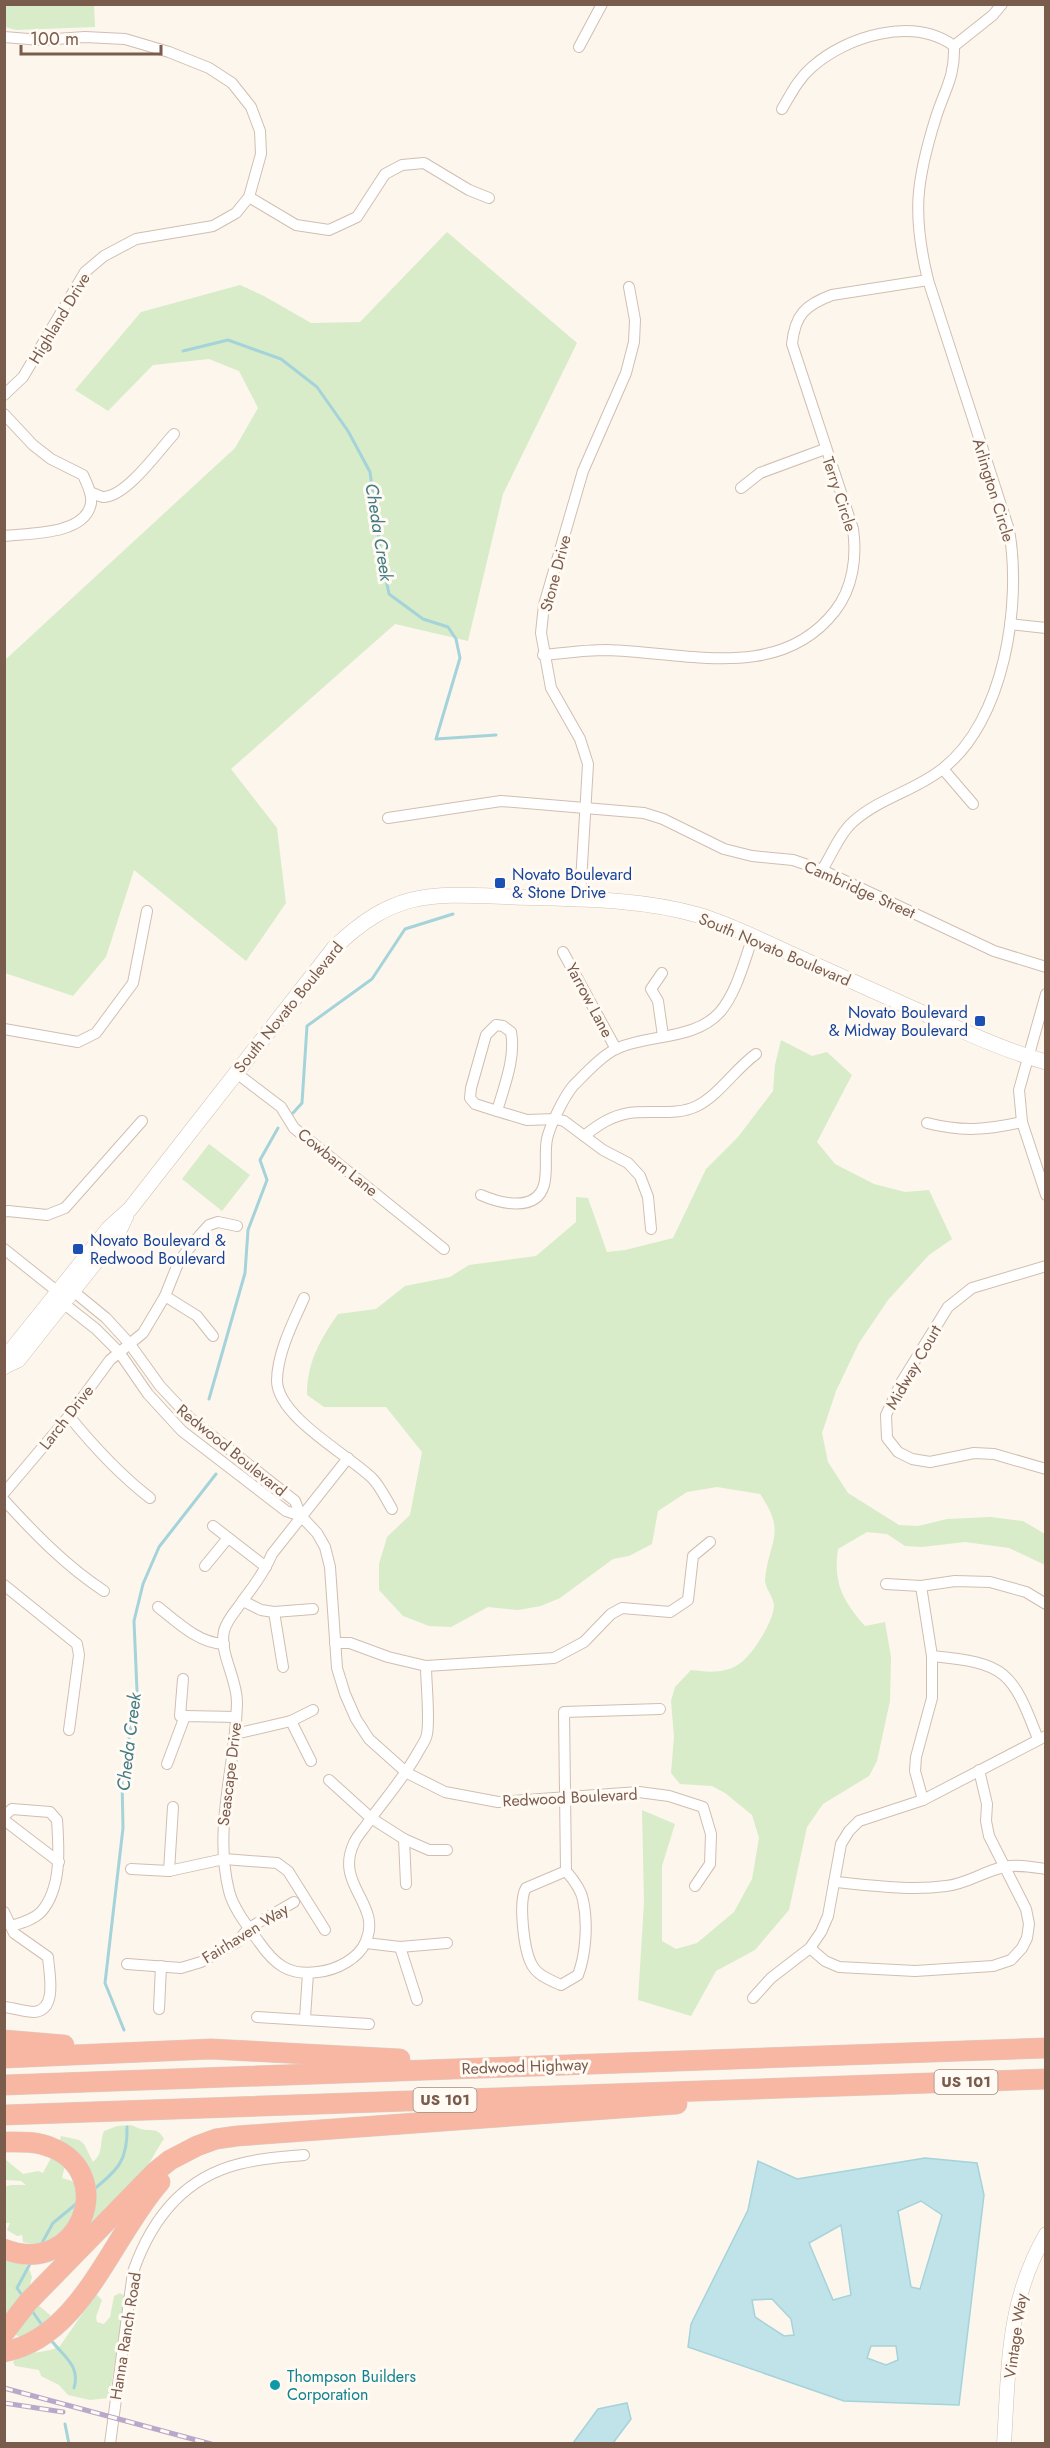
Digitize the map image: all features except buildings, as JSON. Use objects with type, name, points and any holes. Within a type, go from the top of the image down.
[{"type":"highway","points":[[4,2040],[93,2047],[117,2052]]},
{"type":"highway","name":"Redwood Highway","points":[[4,2085],[1046,2048]]},
{"type":"highway","points":[[4,2058],[211,2049],[395,2058],[437,2068]]},
{"type":"highway","name":"Redwood Highway","points":[[4,2115],[1046,2079]]},
{"type":"highway","points":[[4,2333],[24,2307],[147,2179],[170,2160],[216,2139],[440,2119],[616,2109],[886,2085]]},
{"type":"highway","points":[[4,2352],[38,2340],[68,2316],[141,2206],[170,2172],[184,2161],[210,2148],[248,2136]]},
{"type":"highway","points":[[4,2142],[38,2144],[57,2150],[73,2163],[84,2187],[85,2206],[74,2234],[63,2245],[49,2252],[34,2255],[19,2254],[4,2249]]},
{"type":"main road","name":"South Novato Boulevard","points":[[5,1367],[9,1353],[64,1295],[108,1228],[130,1209],[334,948],[370,916],[393,904],[427,896],[460,895],[580,899],[659,907],[698,915],[753,937],[959,1029],[1027,1057],[1046,1062]]},
{"type":"street","points":[[579,47],[602,4]]},
{"type":"street","points":[[782,109],[798,82],[811,68],[824,58],[867,37],[893,32],[917,32],[940,36],[954,46],[993,15],[1002,4]]},
{"type":"street","points":[[4,37],[41,40],[85,37],[124,39],[169,52],[209,68],[232,83],[251,106],[260,131],[261,154],[249,197],[296,225],[328,230],[357,217],[385,174],[402,165],[424,163],[469,190],[489,198]]},
{"type":"street","name":"Arlington Circle","points":[[822,870],[840,838],[853,822],[874,806],[943,769],[964,747],[981,723],[1001,669],[1010,624],[1014,559],[1009,530],[928,280],[920,248],[917,215],[919,178],[938,111],[951,81],[955,60],[954,46]]},
{"type":"street","name":"Highland Drive","points":[[4,395],[23,377],[85,272],[104,256],[136,238],[213,226],[236,213],[249,197]]},
{"type":"street","name":"Terry Circle","points":[[543,655],[605,650],[741,659],[766,656],[792,646],[827,622],[841,604],[849,585],[855,560],[853,529],[792,344],[794,330],[799,317],[812,304],[832,295],[928,280]]},
{"type":"street","name":"Stone Drive","points":[[580,899],[588,764],[580,739],[550,688],[541,633],[544,605],[583,471],[626,373],[634,342],[635,320],[629,287]]},
{"type":"street","points":[[4,414],[33,445],[51,459],[83,475],[90,492],[91,506],[82,520],[70,528],[4,536]]},
{"type":"street","points":[[90,492],[104,496],[119,490],[140,473],[174,434]]},
{"type":"street","points":[[741,488],[760,473],[825,449]]},
{"type":"street","points":[[1010,624],[1046,628]]},
{"type":"street","points":[[943,769],[973,804]]},
{"type":"street","name":"Cambridge Street","points":[[388,818],[501,801],[644,813],[663,819],[724,849],[752,856],[793,860],[822,870],[994,951],[1046,967]]},
{"type":"street","points":[[4,1029],[78,1042],[96,1033],[133,983],[147,910]]},
{"type":"street","points":[[481,1195],[496,1202],[516,1204],[530,1201],[540,1194],[544,1184],[547,1137],[566,1094],[586,1073],[616,1049],[637,1041],[692,1030],[709,1022],[730,996],[753,937]]},
{"type":"street","name":"Yarrow Lane","points":[[563,952],[616,1049]]},
{"type":"street","points":[[662,973],[651,989],[658,1001],[663,1036]]},
{"type":"street","points":[[1046,994],[1019,1090],[1022,1122],[1044,1181],[1046,1195]]},
{"type":"street","points":[[497,1111],[507,1076],[513,1040],[511,1032],[496,1025],[486,1035],[470,1098],[475,1104],[497,1111],[527,1120],[564,1121],[628,1163],[640,1176],[648,1197],[651,1229]]},
{"type":"street","points":[[584,1136],[606,1120],[628,1113],[683,1111],[698,1106],[717,1091],[741,1065],[756,1054]]},
{"type":"street","name":"Cowbarn Lane","points":[[235,1072],[280,1107],[294,1128],[444,1249]]},
{"type":"street","points":[[4,1212],[47,1215],[65,1208],[142,1121]]},
{"type":"street","points":[[927,1123],[951,1129],[989,1129],[1022,1122]]},
{"type":"street","name":"Larch Drive","points":[[4,1493],[69,1416],[103,1368],[143,1333],[165,1296],[178,1261],[209,1225],[218,1222],[237,1226]]},
{"type":"street","name":"Redwood Boulevard","points":[[4,1249],[64,1295],[106,1318],[129,1343],[175,1403],[192,1420],[295,1501],[301,1516],[317,1533],[325,1547],[330,1567],[337,1668],[356,1719],[369,1739],[406,1773],[445,1792],[498,1802],[639,1792],[669,1796],[703,1807],[711,1834],[710,1864],[695,1886]]},
{"type":"street","name":"Midway Court","points":[[1046,1266],[972,1288],[948,1307],[901,1383],[886,1415],[886,1438],[898,1452],[912,1459],[930,1462],[974,1453],[994,1454],[1046,1469]]},
{"type":"street","name":"Redwood Boulevard","points":[[64,1295],[119,1352],[148,1394],[182,1431],[286,1511],[301,1516]]},
{"type":"street","points":[[165,1296],[197,1316],[213,1335]]},
{"type":"street","points":[[304,1298],[280,1363],[277,1382],[280,1396],[294,1414],[373,1479],[392,1509]]},
{"type":"street","points":[[69,1416],[98,1451],[125,1478],[150,1498]]},
{"type":"street","name":"Seascape Drive","points":[[308,1974],[283,1968],[270,1958],[229,1893],[222,1831],[235,1734],[236,1689],[224,1644],[224,1630],[230,1617],[267,1567],[272,1554],[348,1458]]},
{"type":"street","points":[[4,1500],[42,1542],[81,1576],[105,1591]]},
{"type":"street","points":[[213,1526],[267,1567]]},
{"type":"street","points":[[206,1566],[228,1538]]},
{"type":"street","points":[[335,1643],[350,1643],[426,1666],[555,1658],[584,1642],[611,1614],[622,1608],[670,1611],[688,1600],[693,1556],[710,1542]]},
{"type":"street","points":[[886,1584],[921,1586],[955,1581],[990,1582],[1026,1592],[1046,1604]]},
{"type":"street","points":[[4,1586],[77,1644],[79,1655],[69,1730]]},
{"type":"street","points":[[921,1586],[932,1656],[932,1698],[916,1757],[915,1771],[923,1800]]},
{"type":"street","points":[[243,1601],[261,1610],[274,1612],[313,1609]]},
{"type":"street","points":[[158,1607],[203,1639],[212,1643],[224,1644]]},
{"type":"street","points":[[274,1612],[283,1667]]},
{"type":"street","points":[[753,1998],[771,1978],[810,1948],[828,1916],[841,1844],[854,1826],[875,1815],[923,1800],[1042,1737],[1022,1696],[1012,1681],[999,1671],[985,1664],[965,1659],[932,1656]]},
{"type":"street","points":[[305,2018],[308,1974],[328,1971],[344,1964],[366,1943],[370,1920],[349,1872],[354,1843],[406,1773],[427,1734],[426,1666]]},
{"type":"street","points":[[183,1679],[180,1716],[236,1718]]},
{"type":"street","points":[[567,1870],[526,1888],[520,1909],[531,1963],[541,1975],[561,1985],[578,1975],[585,1955],[583,1899],[567,1870],[564,1712],[660,1709]]},
{"type":"street","points":[[235,1734],[291,1721],[313,1710]]},
{"type":"street","points":[[167,1764],[185,1716]]},
{"type":"street","points":[[291,1721],[311,1761]]},
{"type":"street","points":[[810,1948],[825,1961],[839,1967],[915,1971],[993,1966],[1011,1960],[1022,1948],[1027,1938],[1029,1924],[1026,1909],[989,1836],[986,1821],[987,1803],[979,1770]]},
{"type":"street","points":[[329,1780],[371,1818],[404,1839],[429,1850],[447,1850]]},
{"type":"street","points":[[169,1871],[173,1807]]},
{"type":"street","points":[[8,1921],[29,1920],[41,1912],[48,1900],[59,1862],[57,1820],[54,1815],[50,1812],[12,1809],[4,1818],[59,1862]]},
{"type":"street","points":[[404,1839],[406,1884]]},
{"type":"street","points":[[131,1869],[169,1871],[224,1859],[277,1863],[288,1871],[325,1930]]},
{"type":"street","points":[[834,1882],[908,1889],[965,1882],[1003,1867],[1019,1865],[1046,1869]]},
{"type":"street","name":"Fairhaven Way","points":[[127,1964],[181,1968],[201,1962],[237,1942],[249,1928],[294,1902]]},
{"type":"street","points":[[4,2007],[34,2012],[44,2008],[49,2002],[48,1957],[8,1921]]},
{"type":"street","points":[[366,1943],[400,1947],[447,1943]]},
{"type":"street","points":[[400,1947],[417,2000]]},
{"type":"street","points":[[159,2009],[161,1966]]},
{"type":"street","points":[[256,2017],[305,2018],[369,2024]]},
{"type":"street","name":"Hanna Ranch Road","points":[[110,2444],[133,2272],[141,2248],[152,2227],[173,2202],[204,2178],[239,2164],[304,2155]]},
{"type":"street","name":"Vintage Way","points":[[1004,2444],[1014,2314],[1026,2274],[1046,2234]]},
{"type":"green space","points":[[4,5],[94,5],[95,27],[16,30],[5,27]]},
{"type":"green space","points":[[447,232],[577,343],[503,494],[468,641],[395,624],[231,769],[277,828],[286,903],[246,961],[134,870],[106,957],[73,996],[5,973],[5,660],[235,448],[258,408],[239,371],[209,359],[153,365],[108,411],[75,390],[141,312],[240,285],[311,323],[360,322]]},
{"type":"green space","points":[[781,1040],[812,1056],[827,1052],[852,1075],[817,1142],[835,1164],[874,1184],[905,1192],[929,1190],[952,1239],[929,1255],[888,1300],[859,1343],[836,1391],[822,1433],[828,1462],[848,1493],[899,1525],[918,1526],[947,1519],[991,1517],[1023,1521],[1045,1534],[1045,1565],[1009,1548],[965,1542],[922,1547],[905,1546],[887,1534],[867,1532],[838,1549],[837,1572],[845,1600],[865,1626],[885,1622],[891,1657],[890,1701],[877,1761],[869,1776],[823,1804],[807,1827],[789,1910],[755,1950],[716,1971],[691,2016],[638,2000],[644,1902],[642,1810],[675,1824],[662,1866],[662,1941],[676,1949],[697,1943],[734,1912],[752,1879],[759,1838],[752,1815],[725,1793],[712,1786],[680,1784],[671,1773],[674,1737],[671,1701],[675,1687],[691,1670],[715,1672],[734,1667],[744,1660],[756,1646],[766,1629],[774,1606],[765,1580],[775,1528],[768,1507],[760,1494],[717,1487],[687,1492],[658,1511],[652,1544],[629,1556],[613,1559],[560,1598],[541,1606],[518,1610],[488,1607],[451,1627],[429,1626],[403,1616],[379,1590],[379,1564],[387,1537],[410,1515],[422,1452],[386,1407],[324,1407],[307,1395],[309,1372],[316,1352],[338,1314],[376,1309],[405,1286],[450,1277],[469,1265],[536,1256],[576,1222],[576,1197],[588,1198],[607,1252],[673,1238],[706,1169],[738,1137],[773,1091],[775,1065]]},
{"type":"green space","points":[[209,1144],[250,1175],[222,1211],[182,1179]]},
{"type":"green space","points":[[131,2125],[143,2130],[157,2131],[164,2139],[137,2180],[105,2208],[105,2213],[88,2227],[91,2171],[67,2149],[66,2144],[60,2140],[61,2136],[79,2140],[84,2144],[93,2162],[100,2151],[104,2131],[117,2126]]},
{"type":"green space","points":[[51,2158],[65,2165],[62,2178],[75,2182],[78,2190],[77,2217],[60,2234],[47,2242],[32,2244],[23,2242],[22,2235],[17,2236],[7,2230],[10,2223],[5,2223],[4,2187],[26,2185],[21,2181],[5,2180],[5,2159],[23,2174],[38,2171],[43,2173]]},
{"type":"green space","points":[[4,2257],[28,2266],[32,2277],[28,2293],[50,2315],[49,2320],[22,2338],[5,2330]]},
{"type":"green space","points":[[120,2293],[126,2297],[109,2398],[90,2400],[68,2395],[59,2385],[41,2376],[39,2370],[15,2366],[13,2362],[18,2358],[60,2346],[96,2294],[102,2300],[96,2317],[97,2322],[104,2324],[110,2317],[114,2296]]},
{"type":"water","points":[[925,2158],[977,2163],[984,2195],[959,2405],[844,2401],[688,2347],[691,2324],[748,2210],[758,2161],[797,2179]],"holes":[[[921,2201],[942,2215],[920,2289],[911,2287],[898,2211]],[[841,2225],[851,2295],[833,2300],[809,2243]],[[772,2299],[791,2319],[794,2335],[784,2336],[755,2317],[752,2300]],[[871,2346],[896,2346],[898,2360],[886,2365],[867,2358]]]},
{"type":"water","points":[[627,2403],[631,2419],[613,2443],[573,2443],[598,2409]]},
{"type":"waterway","name":"Cheda Creek","points":[[183,351],[228,340],[281,359],[317,387],[348,431],[370,472],[381,555],[389,594],[423,619],[448,627],[456,639],[460,658],[436,739],[496,735]]},
{"type":"waterway","name":"Cheda Creek","points":[[293,1113],[302,1103],[307,1026],[372,979],[405,929],[453,914]]},
{"type":"waterway","name":"Cheda Creek","points":[[209,1399],[245,1273],[248,1230],[267,1180],[260,1160],[278,1128]]},
{"type":"waterway","name":"Cheda Creek","points":[[124,2030],[105,1983],[123,1828],[122,1779],[137,1691],[134,1621],[143,1584],[159,1547],[216,1474]]},
{"type":"waterway","name":"Cheda Creek","points":[[93,2190],[120,2163],[126,2148],[127,2127]]},
{"type":"waterway","name":"Cheda Creek","points":[[42,2243],[53,2223],[76,2204]]},
{"type":"waterway","name":"Cheda Creek","points":[[24,2298],[17,2288],[31,2262]]},
{"type":"waterway","name":"Cheda Creek","points":[[30,2308],[42,2325]]},
{"type":"waterway","name":"Cheda Creek","points":[[51,2340],[73,2367],[76,2380],[74,2388]]},
{"type":"waterway","name":"Cheda Creek","points":[[65,2424],[69,2444]]},
{"type":"railway","points":[[4,2388],[211,2444]]},
{"type":"railway","points":[[4,2403],[63,2412]]},
{"type":"place","name":"Novato Boulevard & Stone Drive","points":[[500,883]]},
{"type":"place","name":"Novato Boulevard & Midway Boulevard","points":[[980,1021]]},
{"type":"place","name":"Novato Boulevard & Redwood Boulevard","points":[[78,1249]]},
{"type":"place","name":"Thompson Builders Corporation","points":[[275,2385]]}]
